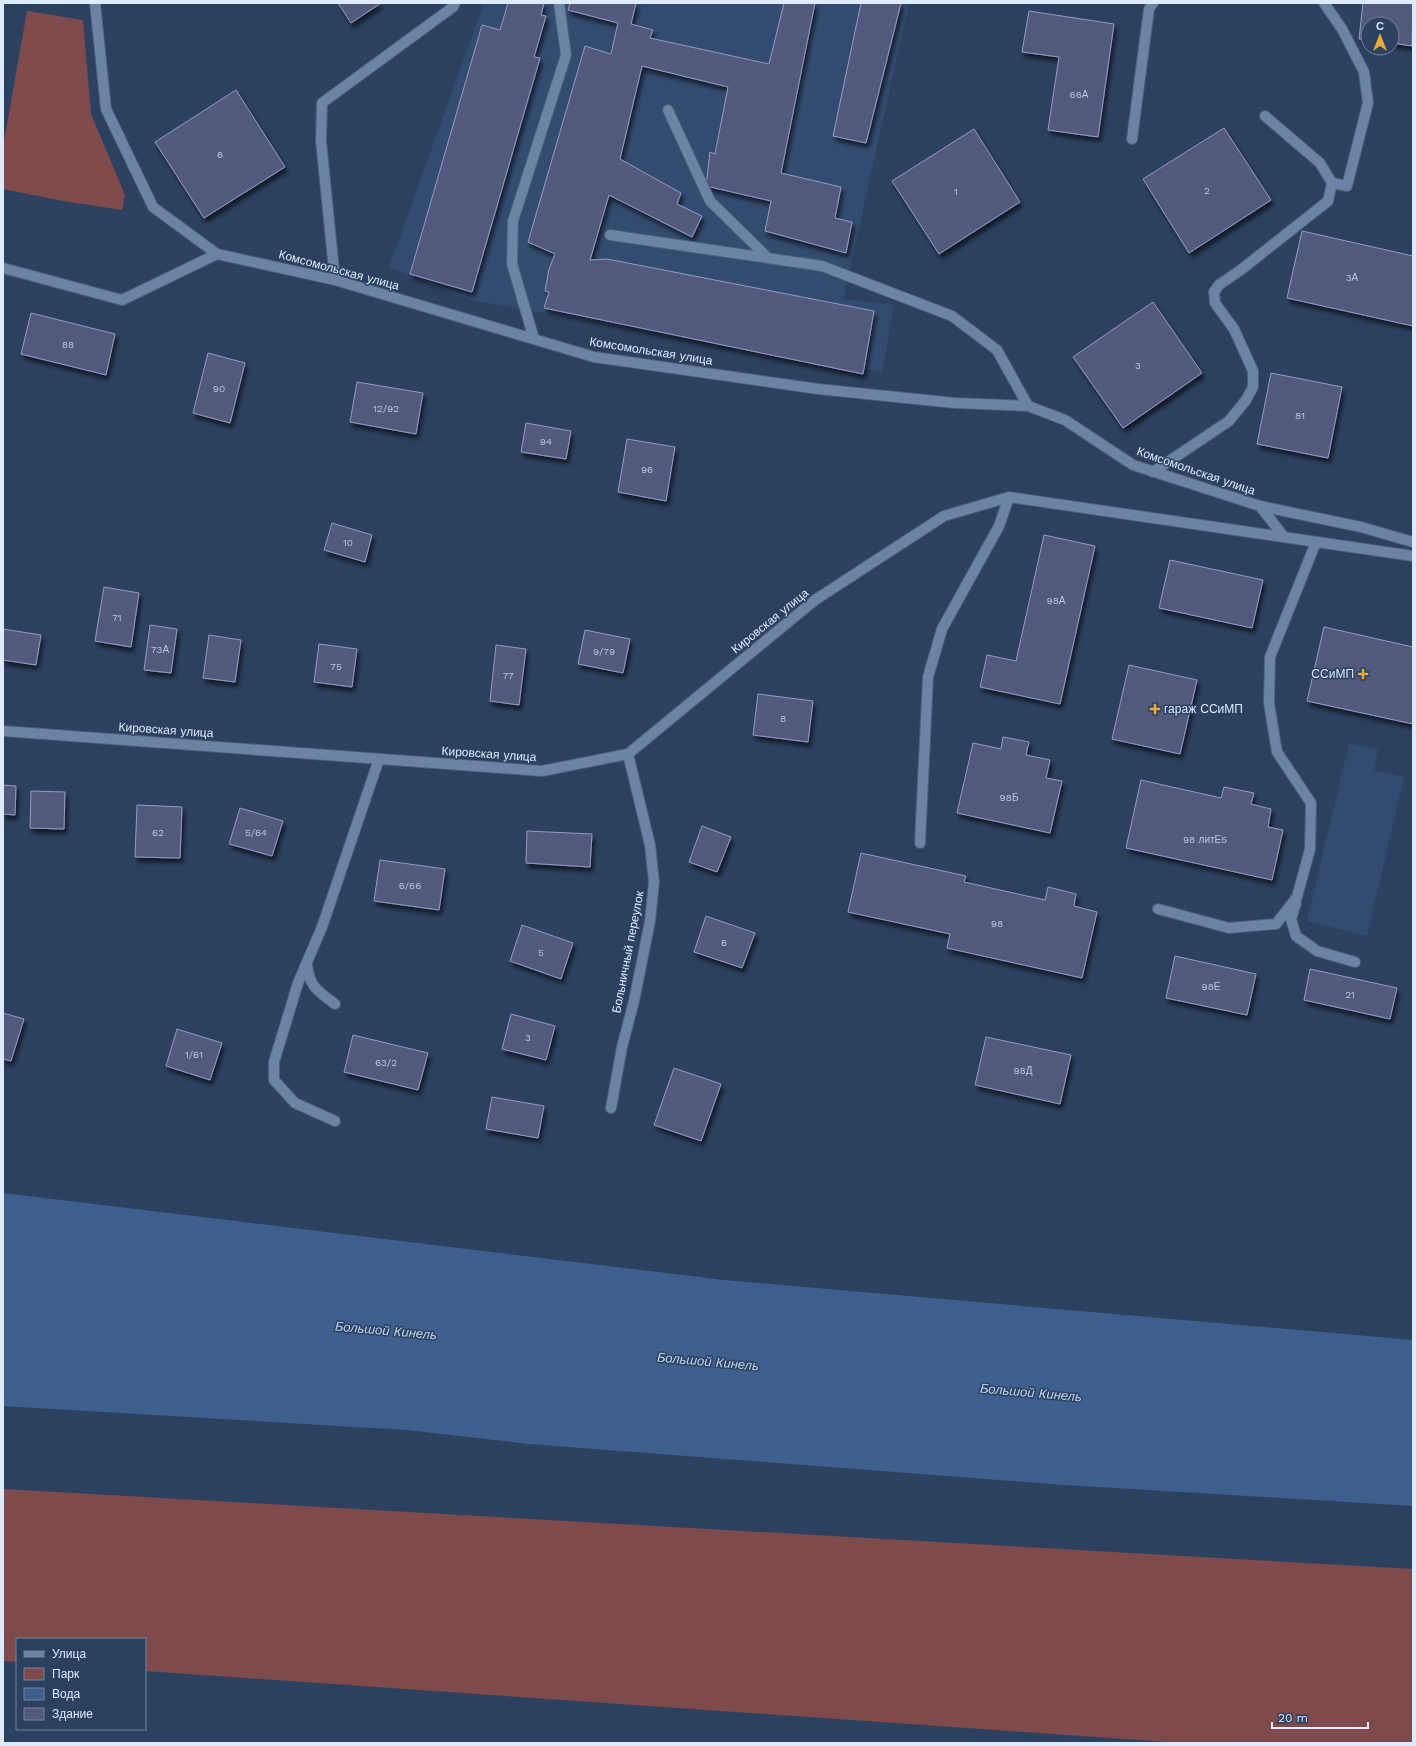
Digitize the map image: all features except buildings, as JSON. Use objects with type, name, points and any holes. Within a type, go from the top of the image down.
[{"type":"street","points":[[3,268],[122,300],[217,254],[153,207],[106,109],[94,3]]},
{"type":"street","points":[[335,280],[321,141],[322,103],[453,7],[455,3]]},
{"type":"street","points":[[534,339],[512,264],[513,221],[566,55],[559,3]]},
{"type":"street","points":[[1132,139],[1149,9],[1153,3]]},
{"type":"street","points":[[1324,3],[1342,28],[1364,72],[1368,103],[1347,186],[1332,183]]},
{"type":"street","points":[[668,110],[710,201],[768,258]]},
{"type":"street","points":[[1153,472],[1230,421],[1246,400],[1253,386],[1253,371],[1234,329],[1216,303],[1214,292],[1219,285],[1242,269],[1328,201],[1332,183],[1320,163],[1265,116]]},
{"type":"street","points":[[610,235],[822,266],[952,316],[997,350],[1028,406]]},
{"type":"street","name":"Комсомольская улица","points":[[217,254],[335,280],[594,357],[818,389],[955,403],[1028,406],[1065,420],[1133,465],[1260,506],[1284,538]]},
{"type":"street","points":[[920,843],[928,677],[942,630],[999,526],[1009,497],[1413,556]]},
{"type":"street","name":"Кировская улица","points":[[3,731],[542,771],[628,754],[815,600],[944,516],[1009,497]]},
{"type":"street","points":[[1260,506],[1361,527],[1413,542]]},
{"type":"street","points":[[1316,542],[1270,657],[1269,703],[1277,752],[1311,803],[1310,849],[1291,919],[1296,936],[1317,951],[1355,962]]},
{"type":"street","name":"Больничный переулок","points":[[611,1108],[622,1047],[634,1001],[650,921],[654,882],[650,845],[628,754]]},
{"type":"street","points":[[335,1121],[295,1103],[274,1080],[274,1062],[298,983],[322,926],[379,759]]},
{"type":"street","points":[[1158,909],[1228,928],[1276,924],[1297,897]]},
{"type":"street","points":[[306,962],[308,978],[316,990],[335,1004]]},
{"type":"shaded area","points":[[484,3],[909,3],[843,299],[894,305],[882,372],[470,300],[389,267]]},
{"type":"shaded area","points":[[1349,743],[1378,750],[1374,770],[1404,777],[1367,936],[1307,921]]},
{"type":"green space","points":[[27,11],[83,20],[91,114],[125,195],[122,210],[63,201],[3,189],[3,147]]},
{"type":"green space","points":[[3,1489],[1413,1569],[1413,1743],[1182,1743],[146,1671],[146,1638],[16,1638],[16,1662],[3,1661]]},
{"type":"water","name":"Большой Кинель","points":[[3,1193],[724,1280],[1413,1340],[1413,1506],[1065,1485],[529,1444],[407,1430],[3,1406]]},
{"type":"place","name":"ССиМП","points":[[1363,674]]},
{"type":"place","name":"гараж ССиМП","points":[[1155,709]]}]
